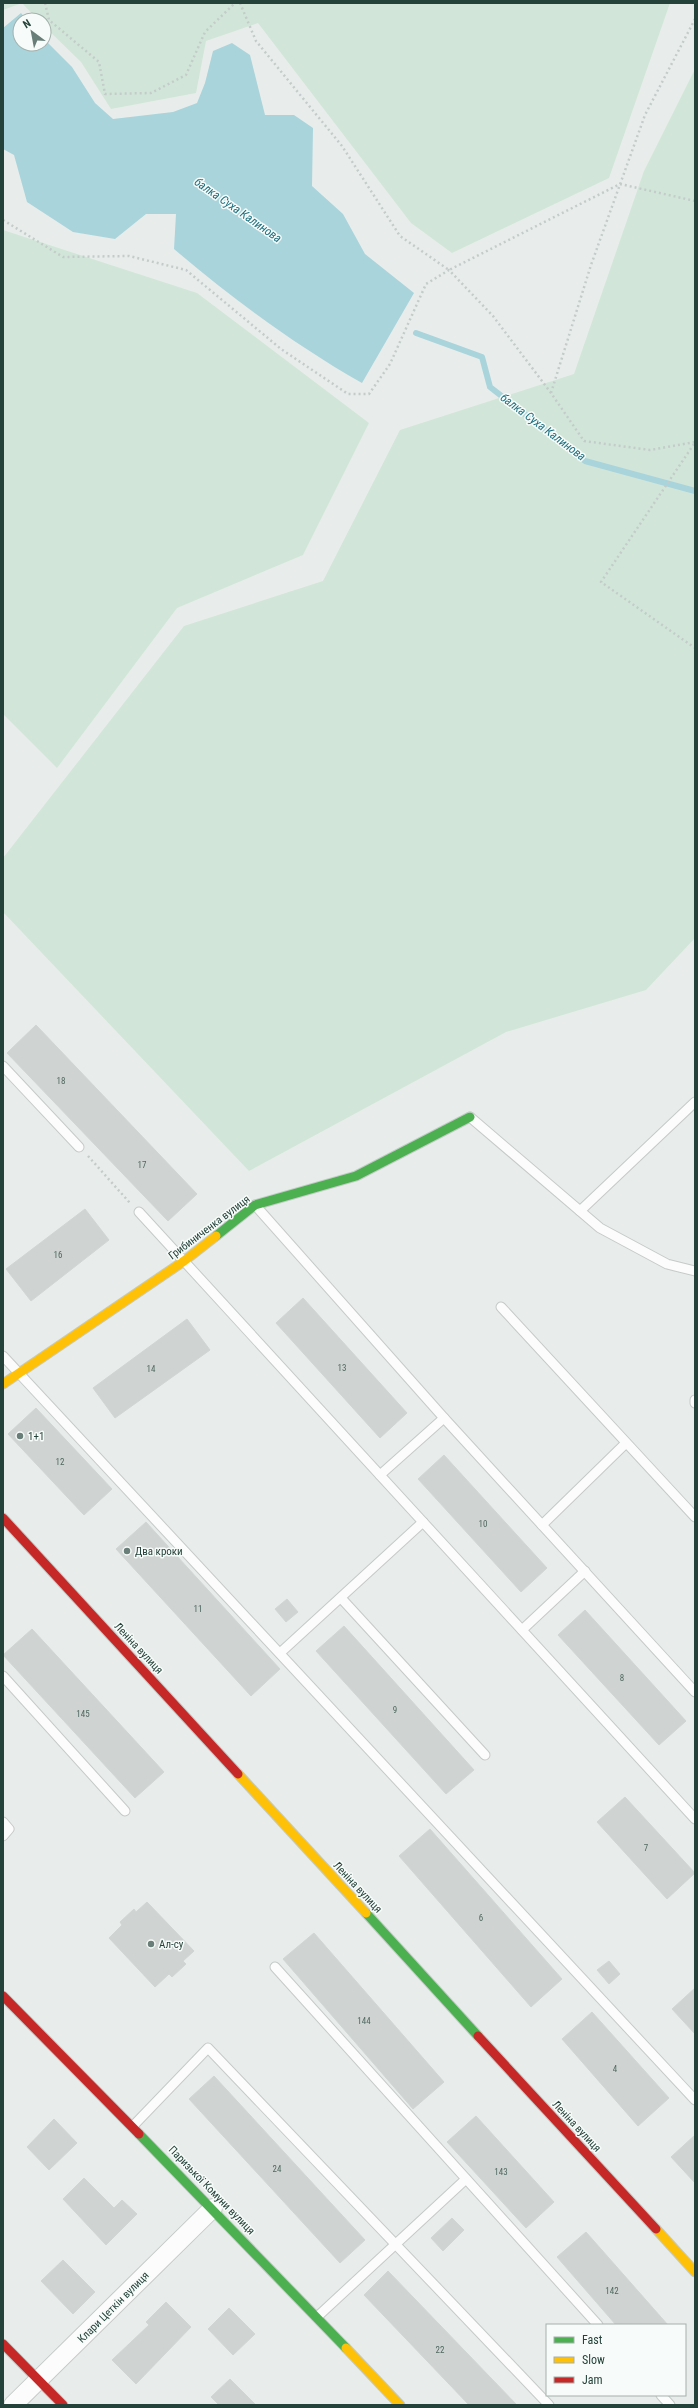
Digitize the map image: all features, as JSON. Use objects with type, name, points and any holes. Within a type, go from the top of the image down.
[{"type":"street","name":"Грибиниченка вулиця","points":[[3,1384],[184,1261],[255,1205],[356,1176],[470,1117]]},
{"type":"street","name":"Леніна вулиця","points":[[3,1518],[695,2272]]},
{"type":"street","name":"Паризької Комуни вулиця","points":[[3,1996],[214,2208],[400,2405]]},
{"type":"street","name":"Клари Цеткін вулиця","points":[[13,2405],[214,2208]]},
{"type":"street","points":[[3,2344],[63,2405]]},
{"type":"lane","points":[[3,1066],[79,1147]]},
{"type":"lane","points":[[580,1211],[695,1102]]},
{"type":"lane","points":[[470,1117],[600,1228],[667,1264],[695,1271]]},
{"type":"lane","points":[[255,1205],[444,1418],[695,1692]]},
{"type":"lane","points":[[139,1212],[695,1819]]},
{"type":"lane","points":[[501,1306],[695,1517]]},
{"type":"lane","points":[[3,1356],[695,2100]]},
{"type":"lane","points":[[380,1475],[444,1418]]},
{"type":"lane","points":[[542,1525],[626,1443]]},
{"type":"lane","points":[[280,1653],[423,1522]]},
{"type":"lane","points":[[522,1630],[585,1572]]},
{"type":"lane","points":[[341,1598],[485,1755]]},
{"type":"lane","points":[[3,1676],[125,1810]]},
{"type":"lane","points":[[3,1822],[9,1829],[3,1836]]},
{"type":"lane","points":[[275,1967],[597,2324]]},
{"type":"lane","points":[[133,2126],[208,2048],[549,2405]]},
{"type":"lane","points":[[318,2317],[466,2179]]},
{"type":"lane","points":[[661,2396],[670,2405]]},
{"type":"path","points":[[46,3],[49,20],[99,62],[105,94],[151,93],[186,75],[205,32],[234,3]]},
{"type":"path","points":[[240,3],[256,41],[342,146],[400,236],[449,270],[493,316],[551,393],[584,441],[650,450],[695,443]]},
{"type":"path","points":[[551,393],[591,265],[645,115],[695,19]]},
{"type":"path","points":[[3,220],[63,257],[129,256],[186,270],[281,349],[348,394],[369,394],[390,364],[426,284],[449,270],[620,184],[695,201]]},
{"type":"path","points":[[695,443],[601,582],[695,648]]},
{"type":"path","points":[[79,1147],[139,1212]]},
{"type":"green space","points":[[3,3],[22,3],[3,10]]},
{"type":"green space","points":[[22,3],[670,3],[609,178],[452,253],[411,223],[258,23],[206,41],[196,93],[111,109],[81,62],[52,34],[52,12],[30,12]]},
{"type":"green space","points":[[695,69],[695,938],[646,990],[506,1032],[249,1171],[3,912],[3,858],[184,626],[323,581],[400,430],[574,374],[644,171]]},
{"type":"green space","points":[[3,230],[197,293],[369,423],[303,555],[177,608],[57,768],[3,714]]},
{"type":"water","points":[[12,20],[12,52],[52,52],[52,47],[72,67],[95,103],[113,119],[173,112],[197,103],[205,83],[213,51],[232,43],[250,55],[265,115],[294,115],[313,128],[312,186],[343,214],[365,254],[414,293],[362,383],[313,353],[265,320],[219,286],[174,249],[176,214],[146,214],[115,239],[73,232],[27,202],[14,155],[3,149],[3,28]]},
{"type":"building","points":[[36,1025],[197,1194],[168,1221],[7,1053]]},
{"type":"building","points":[[85,1209],[109,1240],[31,1301],[6,1269]]},
{"type":"building","points":[[303,1298],[407,1413],[380,1438],[276,1323]]},
{"type":"building","points":[[187,1319],[210,1350],[115,1418],[93,1388]]},
{"type":"building","points":[[36,1408],[112,1489],[84,1515],[8,1434]]},
{"type":"building","points":[[444,1455],[547,1568],[521,1592],[418,1479]]},
{"type":"building","points":[[146,1522],[280,1669],[251,1696],[116,1549]]},
{"type":"building","points":[[287,1599],[298,1612],[286,1622],[275,1609]]},
{"type":"building","points":[[585,1610],[686,1721],[659,1745],[558,1635]]},
{"type":"building","points":[[344,1626],[474,1770],[446,1794],[316,1651]]},
{"type":"building","points":[[32,1629],[164,1772],[135,1798],[3,1655]]},
{"type":"building","points":[[625,1797],[695,1873],[667,1899],[597,1822]]},
{"type":"building","points":[[430,1829],[562,1979],[531,2007],[399,1856]]},
{"type":"building","name":"Ал-су","points":[[147,1902],[194,1951],[183,1961],[186,1964],[172,1977],[169,1974],[155,1987],[109,1938],[122,1925],[120,1922],[134,1909],[136,1912]]},
{"type":"building","points":[[314,1933],[444,2082],[413,2109],[283,1959]]},
{"type":"building","points":[[609,1961],[620,1974],[609,1984],[597,1970]]},
{"type":"building","points":[[695,1988],[695,2034],[672,2009]]},
{"type":"building","points":[[592,2012],[669,2098],[638,2126],[562,2039]]},
{"type":"building","points":[[214,2076],[365,2240],[340,2263],[189,2099]]},
{"type":"building","points":[[476,2116],[554,2202],[526,2228],[447,2142]]},
{"type":"building","points":[[54,2119],[77,2143],[49,2170],[27,2147]]},
{"type":"building","points":[[695,2135],[695,2183],[671,2157]]},
{"type":"building","points":[[84,2178],[114,2208],[122,2200],[137,2214],[106,2245],[63,2199]]},
{"type":"building","points":[[452,2218],[464,2230],[443,2251],[431,2238]]},
{"type":"building","points":[[586,2232],[667,2324],[615,2324],[557,2257]]},
{"type":"building","points":[[63,2260],[95,2292],[73,2314],[41,2281]]},
{"type":"building","points":[[388,2271],[517,2405],[469,2405],[364,2295]]},
{"type":"building","points":[[166,2302],[191,2327],[136,2384],[112,2360],[149,2325],[146,2322]]},
{"type":"building","points":[[229,2308],[255,2334],[233,2355],[208,2329]]},
{"type":"building","points":[[230,2379],[256,2405],[219,2405],[211,2397]]},
{"type":"waterway","name":"балка Суха Калинова","points":[[416,333],[482,357],[490,387],[585,461],[695,491]]},
{"type":"traffic: fast","points":[[216,1236],[255,1205],[356,1176],[470,1117]]},
{"type":"traffic: fast","points":[[366,1913],[478,2036]]},
{"type":"traffic: fast","points":[[139,2134],[346,2348]]},
{"type":"traffic: slow","points":[[3,1384],[184,1261],[216,1236]]},
{"type":"traffic: slow","points":[[238,1774],[366,1913]]},
{"type":"traffic: slow","points":[[656,2229],[695,2272]]},
{"type":"traffic: slow","points":[[346,2348],[400,2405]]},
{"type":"traffic: jam","points":[[3,1518],[238,1774]]},
{"type":"traffic: jam","points":[[3,1996],[139,2134]]},
{"type":"traffic: jam","points":[[478,2036],[656,2229]]},
{"type":"traffic: jam","points":[[3,2344],[63,2405]]},
{"type":"place","name":"1+1","points":[[20,1436]]},
{"type":"place","name":"Два кроки","points":[[127,1551]]},
{"type":"place","name":"Ал-су","points":[[151,1944]]}]
